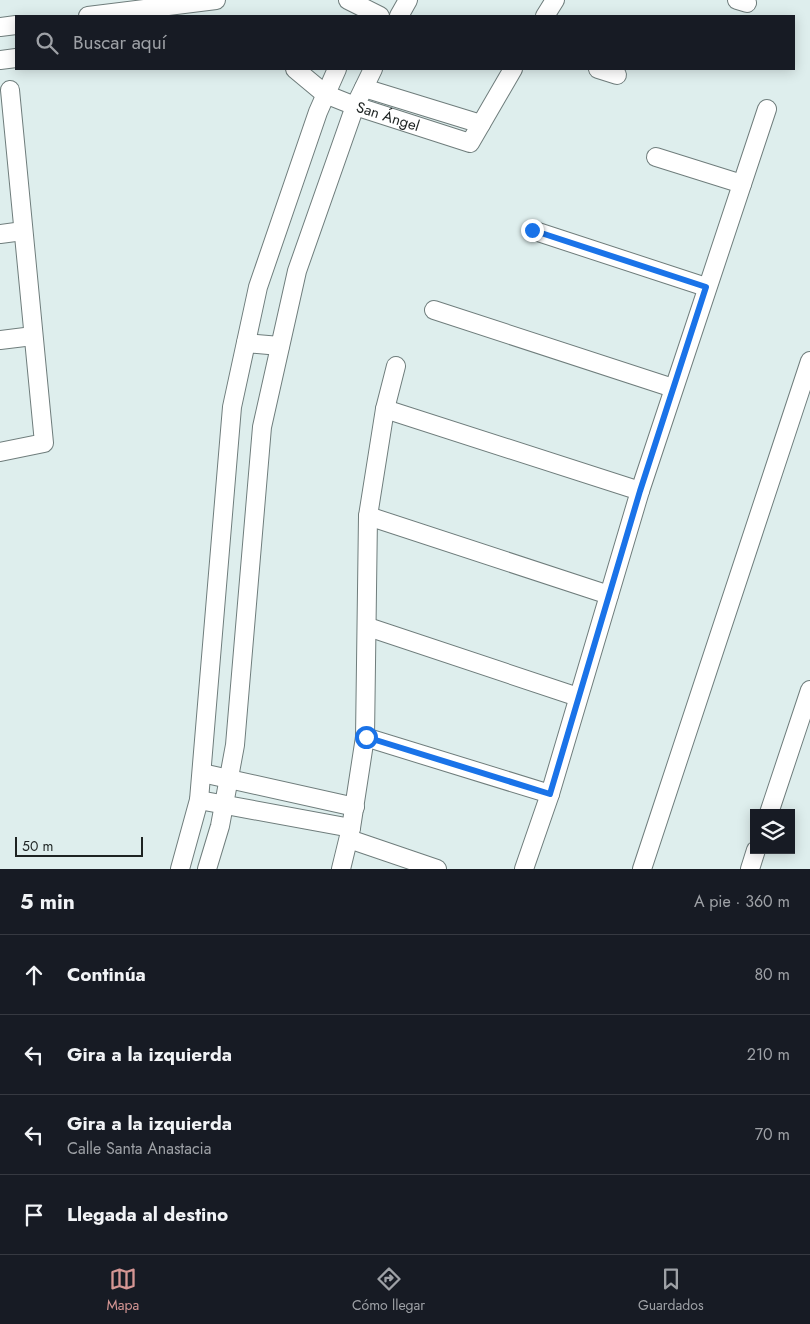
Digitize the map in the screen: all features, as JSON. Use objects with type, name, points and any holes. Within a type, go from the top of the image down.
[{"type":"street","points":[[96,15],[216,0]]},
{"type":"street","points":[[400,15],[408,0]]},
{"type":"street","points":[[546,15],[555,0]]},
{"type":"street","points":[[360,6],[378,15]]},
{"type":"street","points":[[0,27],[15,25]]},
{"type":"street","points":[[0,60],[15,58]]},
{"type":"street","name":"San Ángel","points":[[296,70],[325,94],[355,106],[464,142],[470,142],[473,139],[512,70]]},
{"type":"street","points":[[180,869],[199,800],[232,407],[258,287],[325,94],[336,70]]},
{"type":"street","points":[[207,869],[225,804],[235,745],[262,427],[297,271],[355,106],[373,70]]},
{"type":"street","points":[[601,70],[617,75]]},
{"type":"street","points":[[364,88],[481,124]]},
{"type":"street","points":[[0,452],[44,443],[23,231],[6,122],[10,90]]},
{"type":"street","points":[[524,869],[550,794],[640,491],[706,287],[767,109]]},
{"type":"street","points":[[656,157],[742,184]]},
{"type":"street","points":[[532,230],[706,287]]},
{"type":"street","points":[[0,234],[23,231]]},
{"type":"street","points":[[434,310],[673,388]]},
{"type":"street","points":[[0,340],[33,336]]},
{"type":"street","points":[[246,343],[280,346]]},
{"type":"street","points":[[642,869],[810,361]]},
{"type":"street","points":[[341,869],[350,834],[366,737],[368,516],[385,409],[396,366]]},
{"type":"street","points":[[385,409],[640,491]]},
{"type":"street","points":[[368,516],[609,595]]},
{"type":"street","points":[[368,627],[578,697]]},
{"type":"street","points":[[770,809],[810,690]]},
{"type":"street","points":[[366,737],[550,794]]},
{"type":"street","points":[[202,773],[355,807]]},
{"type":"street","points":[[199,800],[225,804],[350,834],[437,869]]},
{"type":"street","points":[[750,869],[755,854]]},
{"type":"route","points":[[366,737],[550,794],[640,491],[706,287],[532,230]]}]
